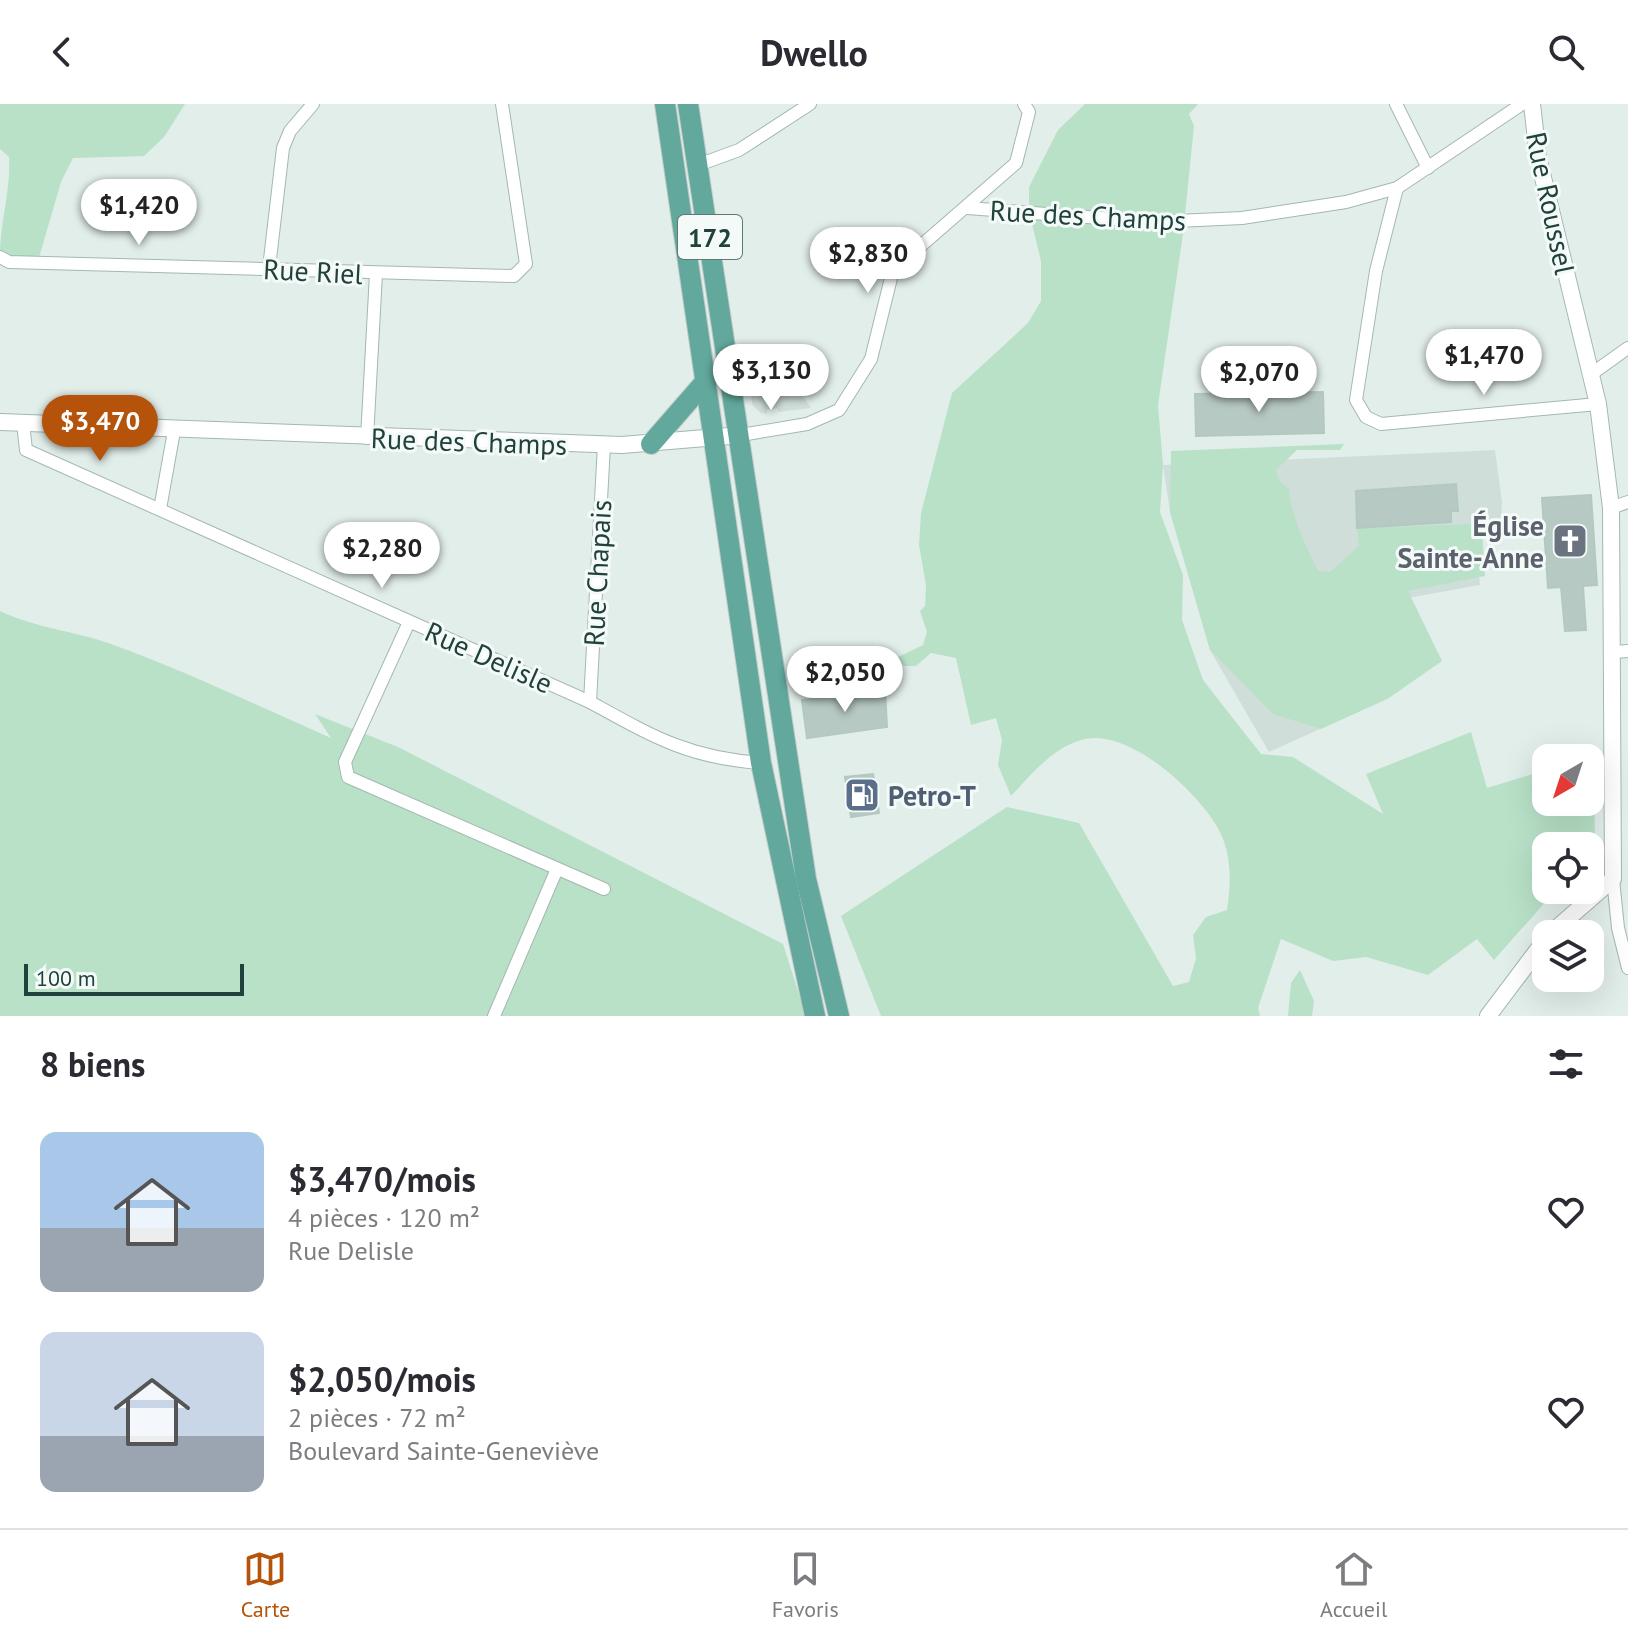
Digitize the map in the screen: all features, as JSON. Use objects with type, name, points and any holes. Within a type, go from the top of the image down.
[{"type":"main road","name":"172","points":[[665,104],[761,763],[815,1016]]},
{"type":"main road","name":"172","points":[[688,104],[741,435],[806,879],[839,1016]]},
{"type":"main road","points":[[651,444],[705,382]]},
{"type":"street","points":[[269,268],[283,148],[290,131],[313,104]]},
{"type":"street","name":"Rue Riel","points":[[3,262],[514,276],[526,264],[502,104]]},
{"type":"street","points":[[698,165],[739,150],[810,104]]},
{"type":"street","points":[[967,208],[1016,163],[1029,112],[1024,104]]},
{"type":"street","points":[[1396,104],[1428,168]]},
{"type":"street","name":"Rue des Champs","points":[[0,422],[604,445],[714,439],[807,424],[839,410],[871,359],[893,270],[967,208],[1133,221],[1242,218],[1346,202],[1397,188],[1522,104]]},
{"type":"street","name":"Rue Roussel","points":[[1532,104],[1538,157],[1598,404],[1611,508],[1621,652],[1613,879],[1628,968]]},
{"type":"street","points":[[1397,188],[1376,271],[1356,400],[1366,417],[1381,424],[1598,404]]},
{"type":"street","points":[[367,438],[376,274]]},
{"type":"street","points":[[1590,375],[1628,348]]},
{"type":"street","name":"Rue Delisle","points":[[23,423],[26,450],[590,702],[686,751],[726,761],[761,763]]},
{"type":"street","points":[[160,509],[174,431]]},
{"type":"street","name":"Rue Chapais","points":[[590,702],[604,445]]},
{"type":"street","points":[[1611,508],[1628,502]]},
{"type":"street","points":[[409,622],[345,762],[348,777],[604,889]]},
{"type":"street","points":[[494,1016],[557,869]]},
{"type":"street","points":[[1566,920],[1613,879]]},
{"type":"street","points":[[1488,1016],[1532,958]]},
{"type":"shaded area","points":[[767,344],[811,408],[778,412],[777,408],[767,410],[767,414],[753,406],[742,356]]},
{"type":"shaded area","points":[[1495,450],[1502,502],[1500,533],[1475,533],[1480,585],[1352,608],[1389,698],[1269,752],[1210,650],[1170,512],[1163,465]]},
{"type":"green space","points":[[0,104],[185,104],[164,137],[144,156],[73,158],[61,182],[38,261],[0,255],[9,157],[0,149]]},
{"type":"green space","points":[[1085,104],[1198,104],[1189,114],[1194,126],[1183,234],[1158,405],[1163,465],[1160,512],[1183,575],[1182,620],[1203,680],[1261,754],[1293,757],[1383,814],[1366,774],[1471,732],[1487,788],[1532,774],[1532,816],[1595,816],[1595,832],[1532,832],[1532,904],[1544,904],[1494,960],[1477,939],[1428,975],[1366,957],[1333,961],[1281,939],[1258,1008],[1260,1016],[881,1016],[841,916],[1007,807],[1079,823],[1173,986],[1189,982],[1196,958],[1193,935],[1206,917],[1227,910],[1230,871],[1220,832],[1197,799],[1161,766],[1119,743],[1099,738],[1081,740],[1051,756],[1011,796],[998,765],[1002,740],[996,718],[971,725],[956,658],[931,653],[916,666],[904,666],[896,658],[923,645],[927,632],[920,611],[925,606],[926,585],[919,545],[921,513],[952,393],[1028,323],[1041,301],[1041,261],[1029,212],[1029,187],[1058,130]]},
{"type":"green space","points":[[1344,444],[1340,450],[1297,450],[1276,470],[1279,481],[1289,489],[1296,520],[1318,571],[1330,572],[1359,546],[1357,528],[1506,523],[1506,528],[1482,530],[1485,576],[1408,591],[1442,661],[1389,698],[1321,729],[1273,714],[1210,650],[1170,512],[1171,451]]},
{"type":"green space","points":[[0,611],[27,622],[139,654],[331,738],[315,714],[398,747],[783,944],[806,1016],[0,1016]]},
{"type":"green space","points":[[1300,970],[1314,1001],[1312,1016],[1288,1016],[1291,983]]},
{"type":"building","points":[[768,363],[782,385],[766,396],[751,374]]},
{"type":"building","points":[[1323,392],[1324,433],[1196,436],[1195,394]]},
{"type":"building","points":[[1456,484],[1458,511],[1451,511],[1451,522],[1357,528],[1356,491]]},
{"type":"building","name":"Église Sainte-Anne","points":[[1591,495],[1597,585],[1583,586],[1586,630],[1565,631],[1561,587],[1548,588],[1542,498]]},
{"type":"building","points":[[885,690],[887,727],[807,738],[802,700]]},
{"type":"building","name":"Petro-T","points":[[873,774],[879,813],[851,817],[845,777]]},
{"type":"place","name":"Église Sainte-Anne","points":[[1570,541]]},
{"type":"place","name":"Petro-T","points":[[862,795]]}]
